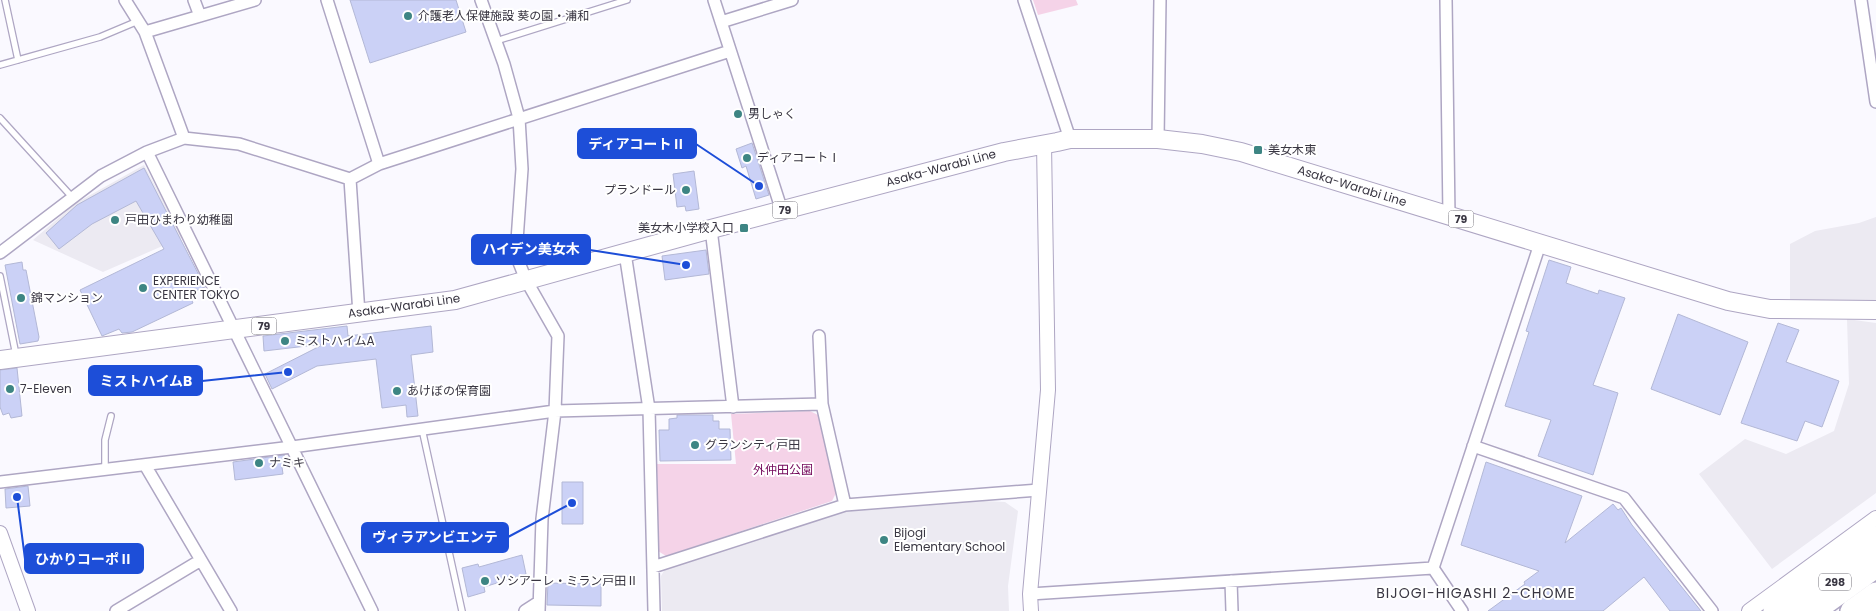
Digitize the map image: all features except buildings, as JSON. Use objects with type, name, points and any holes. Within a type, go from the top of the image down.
[{"type":"highway","points":[[1774,611],[1876,537]]},
{"type":"highway","name":"298","points":[[1794,611],[1876,553]]},
{"type":"highway","points":[[1815,611],[1876,567]]},
{"type":"highway","points":[[1850,611],[1876,593]]},
{"type":"highway","points":[[1870,611],[1876,606]]},
{"type":"main road","name":"Asaka-Warabi Line","points":[[8,359],[455,300],[711,229],[1004,152],[1070,140],[1158,139],[1202,144],[1241,152],[1753,307],[1876,310]]},
{"type":"street","points":[[125,0],[145,32],[184,138]]},
{"type":"street","points":[[194,0],[200,16]]},
{"type":"street","points":[[145,32],[255,0]]},
{"type":"street","points":[[326,0],[379,164]]},
{"type":"street","points":[[481,0],[496,40],[518,118],[522,169],[516,255],[526,280],[558,336],[555,411],[542,519],[539,606],[525,611]]},
{"type":"street","points":[[714,0],[782,211]]},
{"type":"street","points":[[721,22],[792,0]]},
{"type":"street","points":[[1024,0],[1070,140]]},
{"type":"street","points":[[1158,139],[1160,0]]},
{"type":"street","points":[[1446,0],[1449,216]]},
{"type":"street","points":[[1861,0],[1876,102]]},
{"type":"street","points":[[0,253],[101,176],[147,152],[184,138],[239,144],[350,179],[379,164],[730,51]]},
{"type":"street","points":[[1031,611],[1030,594],[1048,390],[1044,144]]},
{"type":"street","points":[[147,152],[236,330],[372,611]]},
{"type":"street","points":[[350,179],[359,314]]},
{"type":"street","points":[[711,229],[733,407]]},
{"type":"street","points":[[1433,568],[1540,244]]},
{"type":"street","points":[[625,253],[649,409],[654,611]]},
{"type":"street","points":[[819,336],[822,404],[845,504]]},
{"type":"street","points":[[0,482],[292,447],[555,411],[822,404]]},
{"type":"street","points":[[1472,446],[1624,498],[1712,611]]},
{"type":"street","points":[[145,465],[231,611]]},
{"type":"street","points":[[653,567],[845,504],[1039,490]]},
{"type":"street","points":[[1749,611],[1876,518]]},
{"type":"street","points":[[2,544],[28,611]]},
{"type":"street","points":[[116,611],[201,560]]},
{"type":"street","points":[[1030,594],[1433,568]]},
{"type":"street","points":[[1433,568],[1462,611]]},
{"type":"street","points":[[1231,581],[1232,611]]},
{"type":"lane","points":[[5,0],[18,60]]},
{"type":"lane","points":[[496,40],[627,0]]},
{"type":"lane","points":[[0,65],[100,37],[138,21]]},
{"type":"lane","points":[[0,118],[72,198]]},
{"type":"lane","points":[[0,276],[8,359]]},
{"type":"lane","points":[[105,470],[104,440],[111,416]]},
{"type":"lane","points":[[422,429],[462,611]]},
{"type":"shaded area","name":"戸田ひまわり幼稚園","points":[[144,165],[183,237],[103,272],[33,240],[76,203]]},
{"type":"shaded area","points":[[1876,217],[1876,301],[1790,300],[1790,244],[1815,231],[1859,223]]},
{"type":"shaded area","points":[[1847,319],[1876,323],[1876,493],[1772,569],[1699,474],[1745,439],[1786,454],[1834,431],[1849,384]]},
{"type":"shaded area","name":"Bijogi Elementary School","points":[[984,501],[1005,502],[1018,511],[1008,586],[1009,611],[662,611],[661,576],[665,569],[849,509]]},
{"type":"green space","points":[[1033,0],[1076,0],[1078,5],[1038,15]]},
{"type":"green space","name":"外仲田公園","points":[[810,411],[818,415],[836,493],[832,501],[666,556],[658,551],[657,464],[736,464],[731,414]]},
{"type":"place","name":"介護老人保健施設 葵の園・浦和","points":[[408,16]]},
{"type":"place","name":"男しゃく","points":[[738,114]]},
{"type":"place","name":"美女木東","points":[[1258,150]]},
{"type":"place","name":"ディアコートⅠ","points":[[747,158]]},
{"type":"place","name":"ディアコートⅡ","points":[[759,186]]},
{"type":"place","name":"プランドール","points":[[686,190]]},
{"type":"place","name":"戸田ひまわり幼稚園","points":[[115,220]]},
{"type":"place","name":"美女木小学校入口","points":[[744,228]]},
{"type":"place","name":"ハイデン美女木","points":[[686,265]]},
{"type":"place","name":"EXPERIENCE CENTER TOKYO","points":[[143,288]]},
{"type":"place","name":"錦マンション","points":[[21,298]]},
{"type":"place","name":"ミストハイムA","points":[[285,341]]},
{"type":"place","name":"ミストハイムB","points":[[288,372]]},
{"type":"place","name":"7-Eleven","points":[[10,389]]},
{"type":"place","name":"あけぼの保育園","points":[[397,391]]},
{"type":"place","name":"グランシティ戸田","points":[[695,445]]},
{"type":"place","name":"ナミキ","points":[[259,463]]},
{"type":"place","name":"ひかりコーポⅡ","points":[[17,497]]},
{"type":"place","name":"ヴィラアンビエンテ","points":[[572,503]]},
{"type":"place","name":"Bijogi Elementary School","points":[[884,540]]},
{"type":"place","name":"ソシアーレ・ミラン戸田Ⅱ","points":[[485,581]]},
{"type":"district","name":"BIJOGI-HIGASHI 2-CHOME","points":[[1476,593]]}]
